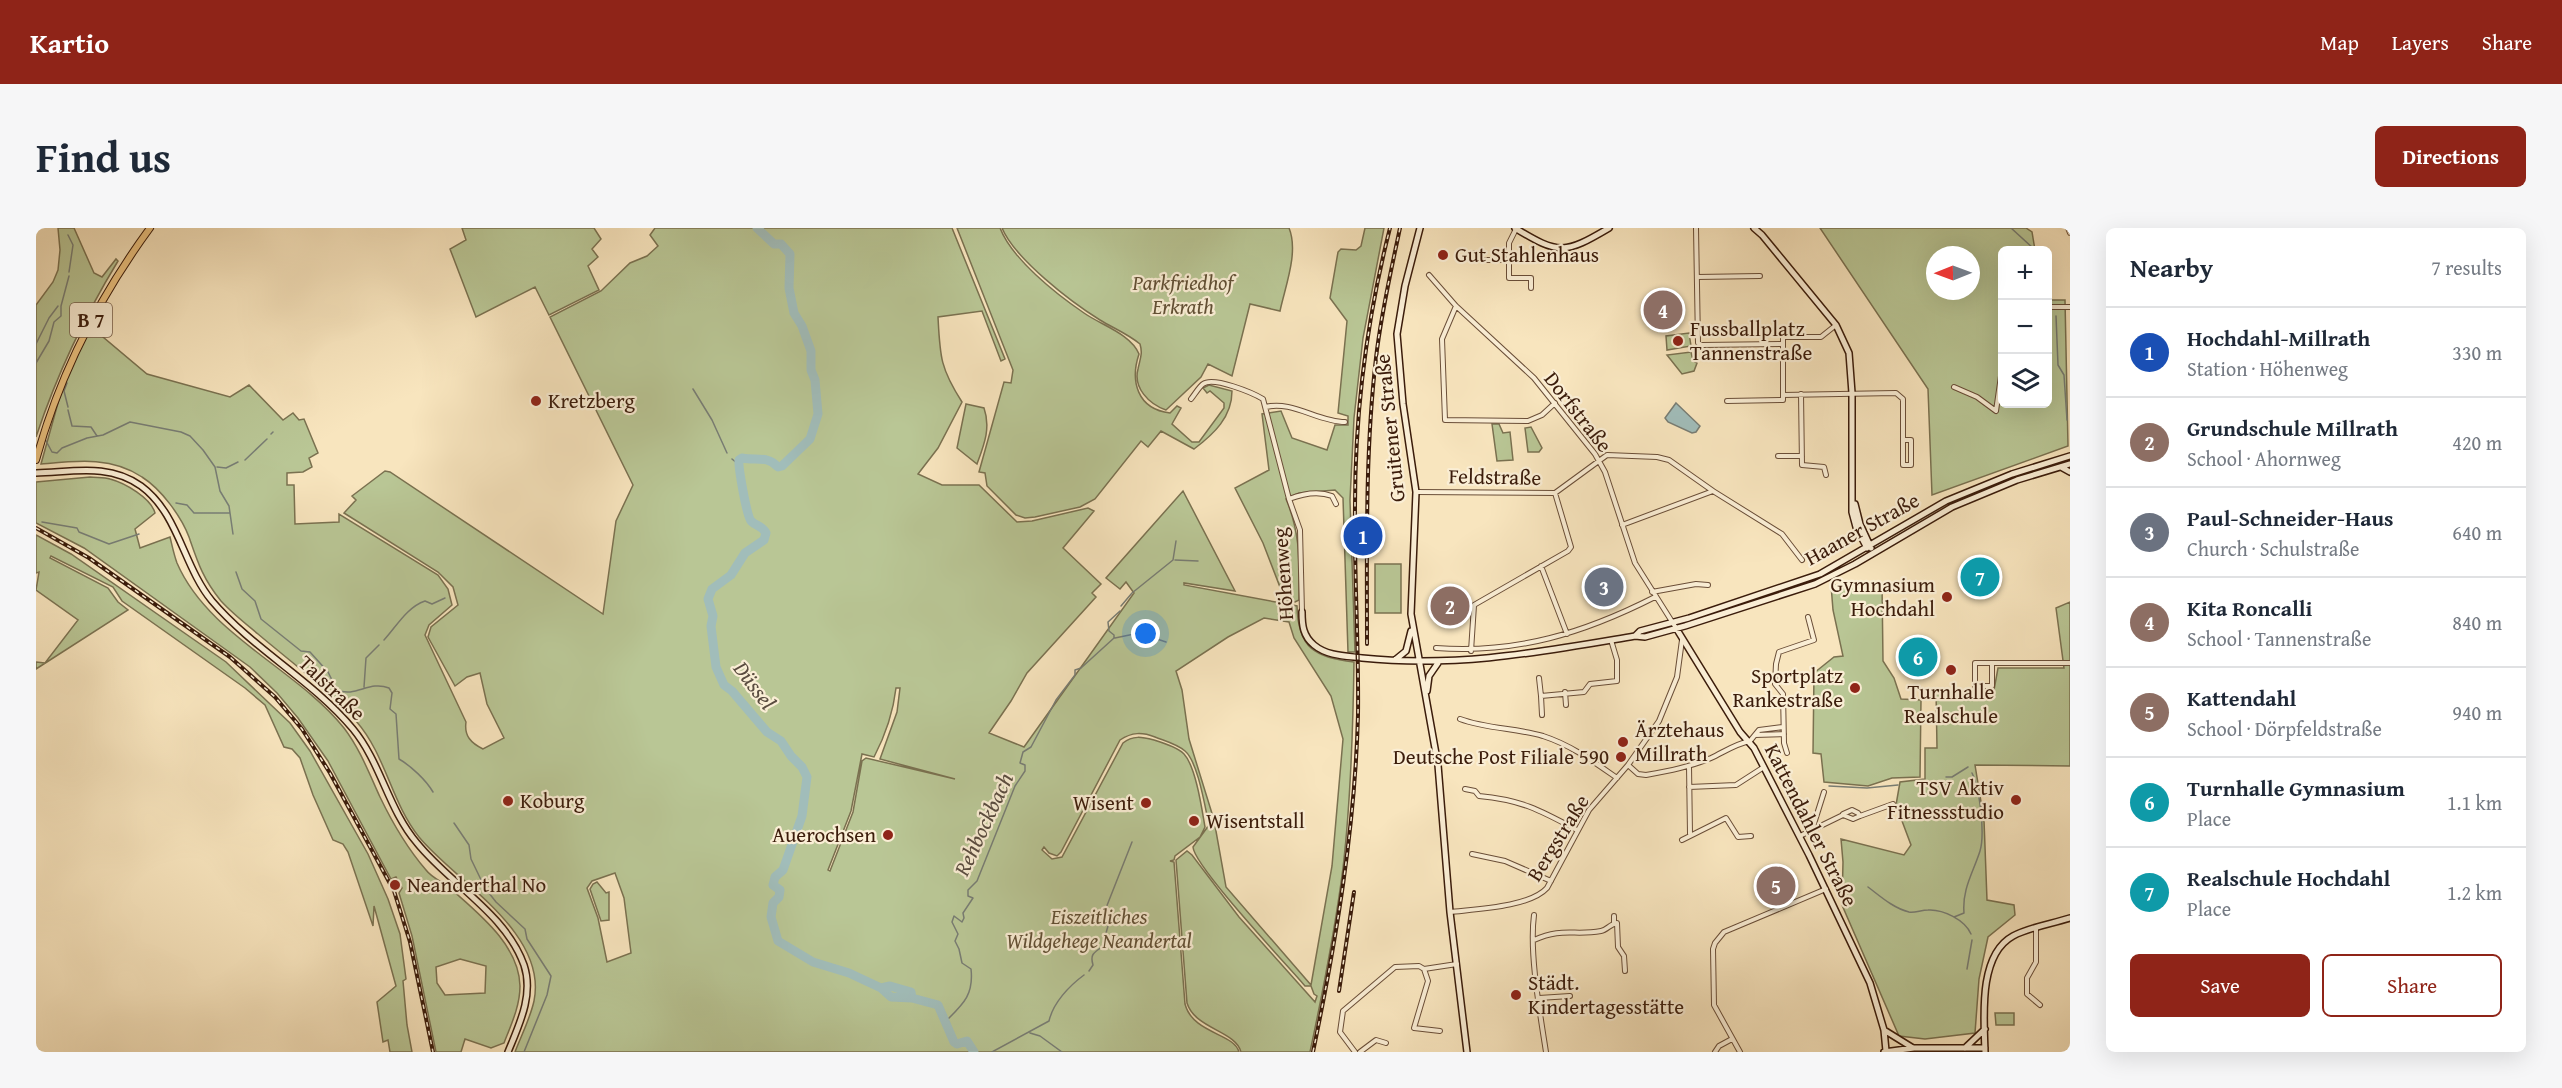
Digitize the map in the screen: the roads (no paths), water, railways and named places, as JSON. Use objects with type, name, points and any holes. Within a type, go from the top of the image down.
[{"type":"main road","name":"B 7","points":[[36,460],[55,400],[73,356],[101,301],[150,228]]},
{"type":"main road","name":"Gruitener Straße","points":[[1420,228],[1400,306],[1397,334],[1403,404],[1416,492],[1410,597],[1412,629],[1438,765],[1450,912],[1467,1052]]},
{"type":"main road","points":[[1515,228],[1544,245],[1554,248],[1579,245],[1610,228]]},
{"type":"main road","points":[[1754,228],[1836,325],[1849,353],[1852,393],[1851,488],[1854,520],[1872,548]]},
{"type":"main road","name":"Haaner Straße","points":[[1418,662],[1438,663],[1520,656],[1635,636],[1645,637],[1795,591],[1864,559],[1872,548],[1910,520],[1962,494],[2012,474],[2070,456]]},
{"type":"main road","name":"Haaner Straße","points":[[1635,636],[1640,632],[1805,580],[1952,507],[2017,480],[2070,464]]},
{"type":"main road","points":[[2061,467],[2070,472]]},
{"type":"main road","name":"Talstraße","points":[[36,473],[76,469],[100,470],[123,476],[142,487],[165,512],[197,579],[213,601],[250,637],[320,696],[352,729],[369,754],[394,807],[416,842],[491,917],[516,947],[524,966],[527,990],[525,1006],[508,1052]]},
{"type":"main road","name":"Höhenweg","points":[[1302,612],[1304,632],[1322,651],[1337,655],[1418,662]]},
{"type":"main road","name":"Kattendahler Straße","points":[[1676,628],[1740,732],[1750,741],[1765,766],[1800,836],[1870,983],[1884,1030],[1885,1052]]},
{"type":"main road","points":[[1395,660],[1406,651],[1412,629]]},
{"type":"main road","points":[[1426,694],[1429,676],[1438,663]]},
{"type":"main road","points":[[1885,1052],[1914,1048],[1985,1050],[1986,989],[1993,957],[2007,940],[2070,918]]},
{"type":"main road","points":[[1965,1048],[1985,1029]]},
{"type":"main road","points":[[1884,1030],[1914,1048]]},
{"type":"street","points":[[1515,228],[1509,243],[1509,278],[1531,278],[1531,288]]},
{"type":"street","points":[[1696,228],[1698,343],[1702,345],[1783,344]]},
{"type":"street","points":[[2068,228],[2070,233]]},
{"type":"street","points":[[1476,253],[1476,260],[1508,260]]},
{"type":"street","name":"Dorfstraße","points":[[1429,275],[1456,306],[1509,354],[1555,403],[1599,460],[1635,563],[1676,628]]},
{"type":"street","points":[[1697,277],[1760,276]]},
{"type":"street","points":[[1456,306],[1442,339],[1445,420],[1528,421],[1542,415],[1555,403]]},
{"type":"street","points":[[2052,307],[2070,307]]},
{"type":"street","points":[[1727,401],[1783,400],[1783,337],[1821,337],[1836,325]]},
{"type":"street","points":[[1191,399],[1203,383],[1215,382],[1261,398],[1266,407],[1281,406],[1331,422],[1346,422]]},
{"type":"street","points":[[1954,387],[1977,397],[1996,411],[1998,397]]},
{"type":"street","points":[[1801,394],[1803,467],[1825,468],[1826,475]]},
{"type":"street","points":[[1783,395],[1900,394],[1903,399],[1903,440],[1903,465],[1911,465],[1911,440],[1903,440]]},
{"type":"street","name":"Höhenweg","points":[[1266,407],[1289,499],[1300,530],[1302,612]]},
{"type":"street","points":[[1599,460],[1607,455],[1657,457],[1669,460],[1713,491],[1782,534],[1802,560]]},
{"type":"street","points":[[1778,456],[1802,456]]},
{"type":"street","name":"Feldstraße","points":[[1416,492],[1555,493],[1599,460]]},
{"type":"street","points":[[1622,525],[1713,491]]},
{"type":"street","points":[[1471,651],[1474,605],[1568,551],[1571,547],[1555,493]]},
{"type":"street","name":"Höhenweg","points":[[1289,499],[1300,495],[1326,494],[1332,496],[1336,504]]},
{"type":"street","points":[[1541,566],[1567,634]]},
{"type":"street","points":[[1652,591],[1695,584],[1708,585]]},
{"type":"street","points":[[1436,648],[1471,651],[1524,644],[1567,634],[1619,615],[1655,597]]},
{"type":"street","points":[[1787,753],[1783,727],[1783,694],[1775,684],[1776,664],[1779,652],[1814,640],[1809,618]]},
{"type":"street","name":"Bergstraße","points":[[1450,912],[1529,900],[1541,894],[1551,881],[1589,810],[1647,742],[1664,713],[1672,695],[1681,657],[1681,635]]},
{"type":"street","points":[[1541,696],[1584,692],[1590,684],[1617,681],[1617,660],[1611,640]]},
{"type":"street","points":[[1681,657],[1691,651]]},
{"type":"street","points":[[1992,663],[1992,686],[1975,686],[1975,663],[1992,663],[2070,663]]},
{"type":"street","points":[[1539,678],[1542,715]]},
{"type":"street","points":[[1565,692],[1566,705]]},
{"type":"street","points":[[1460,719],[1475,725],[1516,730],[1544,737],[1584,755],[1617,778]]},
{"type":"street","points":[[1628,765],[1642,775],[1689,766],[1711,758],[1737,743],[1750,741],[1759,730],[1783,727]]},
{"type":"street","points":[[1755,735],[1784,734]]},
{"type":"street","points":[[1689,766],[1690,834]]},
{"type":"street","points":[[1689,787],[1736,785],[1765,766]]},
{"type":"street","points":[[1465,789],[1475,790],[1479,796],[1503,798],[1532,806],[1577,831]]},
{"type":"street","points":[[1812,830],[1824,792]]},
{"type":"street","points":[[1843,814],[1853,819],[1893,804]]},
{"type":"street","points":[[1800,836],[1852,810],[1860,816]]},
{"type":"street","points":[[1682,840],[1726,818],[1738,837],[1751,836]]},
{"type":"street","points":[[1472,855],[1505,861],[1551,881]]},
{"type":"street","points":[[1740,1052],[1714,1005],[1713,949],[1719,936],[1730,929],[1826,889]]},
{"type":"street","points":[[1534,915],[1539,998],[1546,1052]]},
{"type":"street","points":[[1614,916],[1614,923],[1617,923],[1618,947],[1624,956],[1624,971]]},
{"type":"street","points":[[1534,940],[1557,932],[1603,931],[1614,923]]},
{"type":"street","points":[[2036,928],[2036,963],[2027,978],[2027,994],[2040,1005]]},
{"type":"street","points":[[1355,1052],[1340,1032],[1343,1011],[1395,967],[1419,966],[1424,969],[1457,964]]},
{"type":"street","points":[[1424,969],[1428,981],[1414,1028],[1440,1031]]},
{"type":"street","points":[[1539,998],[1570,996]]},
{"type":"street","points":[[1715,1052],[1719,1046],[1732,1039]]},
{"type":"street","points":[[1360,1052],[1376,1040],[1386,1043]]},
{"type":"water","points":[[1676,403],[1700,426],[1696,432],[1692,433],[1668,422],[1665,418]]},
{"type":"waterway","name":"Düssel","points":[[757,228],[774,244],[781,244],[790,254],[789,288],[794,313],[802,326],[811,351],[811,370],[815,380],[818,414],[810,439],[782,466],[778,467],[765,460],[742,458],[739,460],[749,518],[766,533],[764,540],[745,553],[731,575],[712,589],[708,599],[713,616],[711,626],[716,667],[724,685],[732,691],[767,732],[781,741],[802,767],[807,777],[802,816],[783,870],[775,877],[773,885],[780,890],[779,897],[773,903],[771,917],[778,941],[813,962],[849,973],[881,988],[890,986],[911,992],[912,998],[938,1005],[954,1042],[957,1044],[967,1041],[974,1052]]},
{"type":"waterway","points":[[2011,228],[2031,246]]},
{"type":"waterway","points":[[68,235],[73,245],[69,272]]},
{"type":"waterway","points":[[36,363],[49,341],[54,322],[61,316],[61,306],[69,276]]},
{"type":"waterway","points":[[36,344],[58,306]]},
{"type":"waterway","points":[[2056,316],[2058,365],[2064,375],[2067,420]]},
{"type":"waterway","points":[[67,383],[64,391],[68,407]]},
{"type":"waterway","points":[[693,389],[712,420],[727,453]]},
{"type":"waterway","points":[[68,410],[72,426],[91,427],[97,436]]},
{"type":"waterway","points":[[45,439],[52,452],[57,453],[62,448],[87,438],[103,435],[130,422],[181,432],[190,436],[215,467],[220,491],[229,506],[233,534]]},
{"type":"waterway","points":[[245,460],[267,439]]},
{"type":"waterway","name":"Düssel","points":[[732,459],[738,464]]},
{"type":"waterway","points":[[217,467],[226,468],[238,462]]},
{"type":"waterway","points":[[176,503],[187,505],[194,513],[230,513]]},
{"type":"waterway","points":[[42,522],[77,528],[79,532],[109,544],[139,534]]},
{"type":"waterway","name":"Rehbockbach","points":[[1121,606],[1132,593],[1173,560],[1176,541]]},
{"type":"waterway","points":[[1175,560],[1198,561]]},
{"type":"waterway","points":[[236,572],[242,589],[255,601],[261,619],[301,651],[310,652],[328,672],[337,690],[350,692],[375,686],[389,688],[392,693],[390,709],[396,714],[399,759],[418,774],[433,792]]},
{"type":"waterway","points":[[384,640],[413,608],[425,601],[432,604],[445,598]]},
{"type":"waterway","name":"Rehbockbach","points":[[944,1023],[965,999],[971,986],[971,969],[962,963],[955,941],[958,934],[952,922],[954,916],[962,922],[963,913],[973,898],[968,896],[968,890],[977,881],[1015,786],[1025,771],[1025,765],[1020,763],[1023,752],[1031,747],[1056,700],[1075,675],[1075,670],[1081,668],[1114,638],[1109,631],[1108,622],[1120,611]]},
{"type":"waterway","points":[[1115,638],[1139,633],[1148,640],[1157,639],[1166,642]]},
{"type":"waterway","points":[[364,687],[366,658],[379,645]]},
{"type":"waterway","points":[[1946,777],[1952,777],[1968,767]]},
{"type":"waterway","points":[[1954,917],[1964,913],[1966,889],[1980,851],[1982,823],[1972,773]]},
{"type":"waterway","points":[[1829,786],[1867,788],[1898,785]]},
{"type":"waterway","points":[[454,823],[469,845],[471,859],[485,888],[496,902],[525,929],[527,939],[551,976],[547,995],[524,1052]]},
{"type":"waterway","points":[[1109,921],[1106,908],[1132,842]]},
{"type":"waterway","points":[[1868,887],[1903,910],[1911,912],[1934,910],[1947,913],[1964,924],[1971,934]]},
{"type":"waterway","points":[[1089,971],[1093,965],[1092,956],[1102,947],[1108,926]]},
{"type":"waterway","points":[[1967,969],[1972,940]]},
{"type":"waterway","points":[[992,1052],[1049,1021],[1062,995],[1084,975]]},
{"type":"waterway","points":[[881,988],[891,997],[912,998]]},
{"type":"waterway","points":[[1030,1033],[1040,1036],[1062,1052]]},
{"type":"railway","points":[[1313,1052],[1337,927],[1353,800],[1358,715],[1355,532],[1357,436],[1369,331],[1390,228]]},
{"type":"railway","points":[[1367,644],[1367,501],[1372,394],[1386,293],[1400,228]]},
{"type":"railway","points":[[36,528],[89,558],[230,657],[275,697],[302,729],[330,773],[394,891],[410,942],[433,1052]]},
{"type":"railway","points":[[1339,991],[1354,892]]},
{"type":"place","name":"Gut Stahlenhaus","points":[[1443,255]]},
{"type":"place","name":"Kita Roncalli","points":[[1663,310]]},
{"type":"place","name":"Fussballplatz Tannenstraße","points":[[1678,341]]},
{"type":"place","name":"Kretzberg","points":[[536,401]]},
{"type":"place","name":"Hochdahl-Millrath","points":[[1363,536]]},
{"type":"place","name":"Realschule Hochdahl","points":[[1980,577]]},
{"type":"place","name":"Paul-Schneider-Haus","points":[[1604,587]]},
{"type":"place","name":"Gymnasium Hochdahl","points":[[1947,597]]},
{"type":"place","name":"Grundschule Millrath","points":[[1450,606]]},
{"type":"place","name":"Turnhalle Gymnasium","points":[[1918,657]]},
{"type":"place","name":"Turnhalle Realschule","points":[[1951,670]]},
{"type":"place","name":"Sportplatz Rankestraße","points":[[1855,688]]},
{"type":"place","name":"Ärztehaus Millrath","points":[[1623,742]]},
{"type":"place","name":"Deutsche Post Filiale 590","points":[[1621,757]]},
{"type":"place","name":"TSV Aktiv Fitnessstudio","points":[[2016,800]]},
{"type":"place","name":"Koburg","points":[[508,801]]},
{"type":"place","name":"Wisent","points":[[1146,803]]},
{"type":"place","name":"Wisentstall","points":[[1194,821]]},
{"type":"place","name":"Auerochsen","points":[[888,835]]},
{"type":"place","name":"Neanderthal No","points":[[395,885]]},
{"type":"place","name":"Kattendahl","points":[[1776,886]]},
{"type":"place","name":"Städt. Kindertagesstätte","points":[[1516,995]]},
{"type":"park label","name":"Parkfriedhof Erkrath","points":[[1183,295]]},
{"type":"park label","name":"Eiszeitliches Wildgehege Neandertal","points":[[1099,929]]}]
